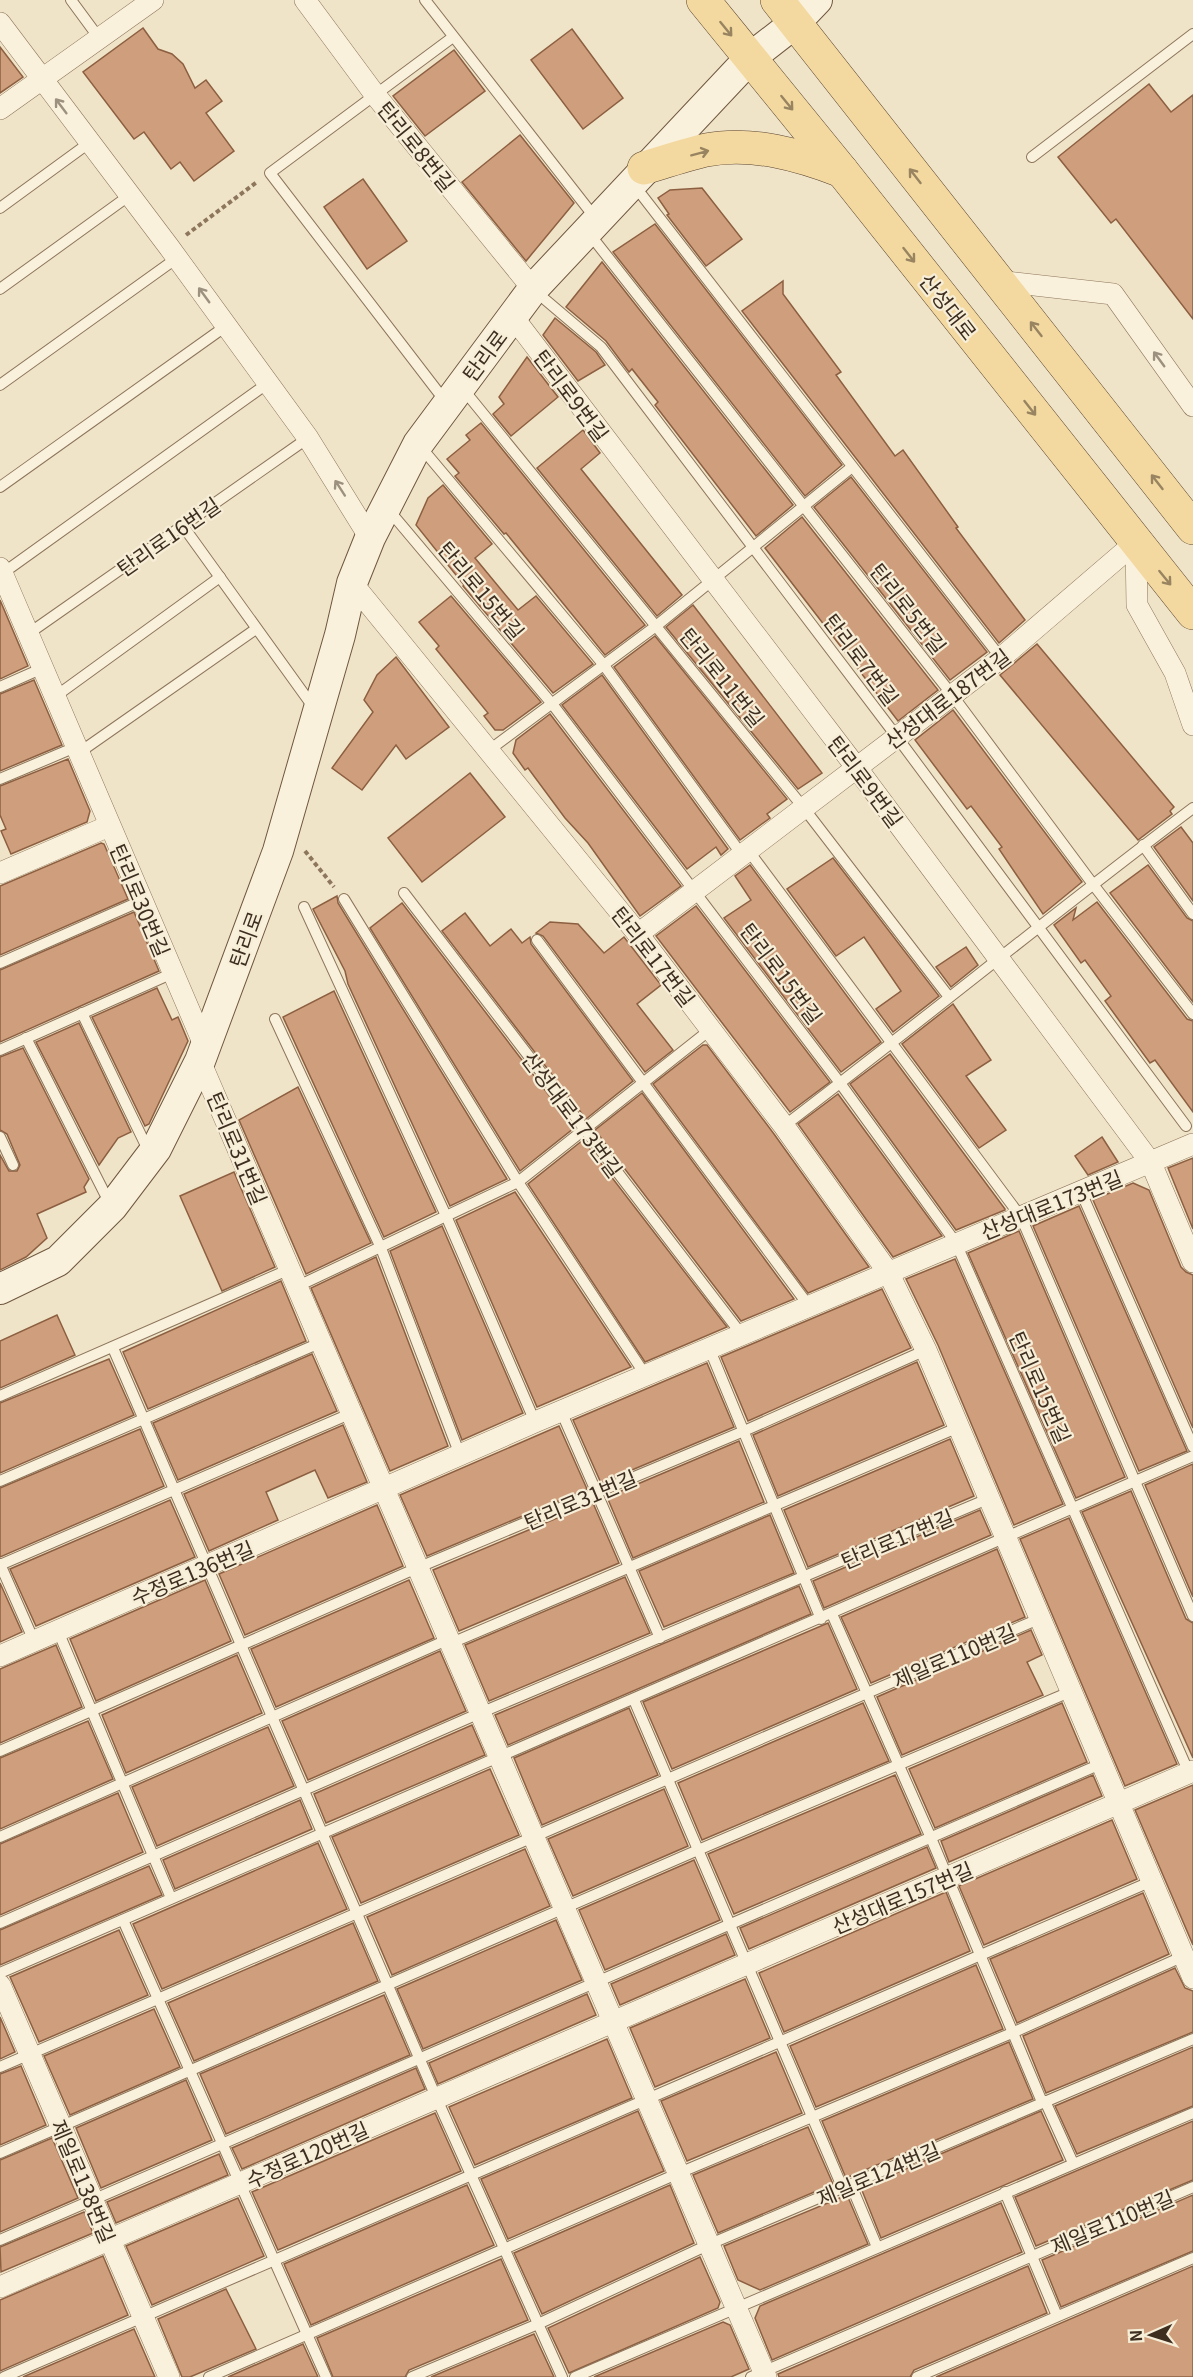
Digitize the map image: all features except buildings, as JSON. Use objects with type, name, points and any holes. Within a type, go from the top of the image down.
[{"type":"main road","name":"산성대로","points":[[703,0],[842,171],[1193,613]]},
{"type":"main road","name":"탄리로","points":[[0,1289],[58,1261],[112,1207],[151,1156],[202,1054],[285,826],[352,583],[370,538],[418,444],[533,289],[750,58],[786,12],[817,0]]},
{"type":"main road","points":[[786,12],[1193,528]]},
{"type":"main road","points":[[638,176],[708,150],[736,148],[775,150],[813,160],[842,171]]},
{"type":"street","name":"탄리로8번길","points":[[305,0],[376,96],[533,289]]},
{"type":"street","points":[[0,109],[149,1]]},
{"type":"street","points":[[0,22],[308,438],[370,538]]},
{"type":"street","points":[[998,281],[1113,294],[1193,406]]},
{"type":"street","name":"탄리로9번길","points":[[513,317],[856,767],[1151,1163],[1193,1262]]},
{"type":"street","points":[[1136,542],[1137,605],[1175,673],[1193,725]]},
{"type":"street","name":"산성대로187번길","points":[[638,934],[803,807],[953,696],[1001,658],[1136,542]]},
{"type":"street","name":"탄리로30번길","points":[[3,583],[79,749],[109,826],[173,974],[202,1054]]},
{"type":"street","name":"탄리로17번길","points":[[352,583],[638,934],[784,1126],[888,1272],[926,1350],[1007,1538]]},
{"type":"street","points":[[0,873],[109,826]]},
{"type":"street","name":"탄리로31번길","points":[[202,1054],[448,1642],[499,1757]]},
{"type":"street","name":"산성대로173번길","points":[[385,1489],[535,1422],[710,1350],[956,1243],[1151,1163],[1190,1135]]},
{"type":"street","name":"수정로136번길","points":[[0,1656],[385,1489]]},
{"type":"street","name":"제일로110번길","points":[[1007,1538],[1193,1978]]},
{"type":"street","points":[[499,1757],[710,2244],[736,2307],[760,2375]]},
{"type":"street","name":"산성대로157번길","points":[[614,2019],[1191,1772]]},
{"type":"street","name":"제일로138번길","points":[[0,1985],[169,2377]]},
{"type":"street","name":"수정로120번길","points":[[0,2287],[241,2184],[614,2019]]},
{"type":"lane","points":[[71,0],[99,38]]},
{"type":"lane","name":"탄리로5번길","points":[[426,0],[803,506],[953,696],[1193,1014]]},
{"type":"lane","points":[[1032,157],[1193,34]]},
{"type":"lane","points":[[270,173],[453,37]]},
{"type":"lane","points":[[0,208],[89,143]]},
{"type":"lane","name":"탄리로11번길","points":[[270,173],[454,395],[656,626],[803,807],[949,997]]},
{"type":"lane","points":[[638,176],[852,467],[1001,658]]},
{"type":"lane","points":[[0,289],[130,195]]},
{"type":"lane","points":[[0,385],[173,253]]},
{"type":"lane","name":"탄리로7번길","points":[[533,289],[601,347],[897,737],[1190,1135]]},
{"type":"lane","points":[[0,487],[226,326]]},
{"type":"lane","points":[[3,583],[268,383]]},
{"type":"lane","name":"탄리로16번길","points":[[28,634],[308,438]]},
{"type":"lane","points":[[418,444],[603,664],[745,852],[893,1041],[1021,1216],[1193,1616]]},
{"type":"lane","points":[[488,751],[553,705],[603,664],[656,626],[852,467]]},
{"type":"lane","name":"탄리로15번길","points":[[386,507],[553,705],[840,1083],[956,1243],[1073,1509]]},
{"type":"lane","points":[[183,526],[318,713]]},
{"type":"lane","points":[[56,696],[220,578]]},
{"type":"lane","points":[[0,779],[79,749],[256,629]]},
{"type":"lane","points":[[0,687],[43,668]]},
{"type":"lane","points":[[784,1126],[999,960],[1092,883],[1193,808]]},
{"type":"lane","points":[[1143,845],[1193,914]]},
{"type":"lane","name":"산성대로173번길","points":[[404,894],[742,1335]]},
{"type":"lane","points":[[344,899],[518,1182],[646,1377]]},
{"type":"lane","points":[[0,963],[141,901]]},
{"type":"lane","points":[[304,908],[447,1218],[535,1422]]},
{"type":"lane","points":[[537,940],[809,1306]]},
{"type":"lane","points":[[0,1050],[173,974]]},
{"type":"lane","points":[[82,1013],[151,1156]]},
{"type":"lane","points":[[275,1019],[381,1248],[460,1455]]},
{"type":"lane","points":[[0,1396],[113,1348],[294,1277],[381,1248],[518,1182],[711,1029]]},
{"type":"lane","points":[[26,1038],[112,1207]]},
{"type":"lane","points":[[0,1137],[13,1166]]},
{"type":"lane","points":[[1081,1192],[1193,1447]]},
{"type":"lane","points":[[0,1481],[322,1342]]},
{"type":"lane","points":[[113,1348],[436,2097],[562,2377]]},
{"type":"lane","points":[[710,1350],[821,1619]]},
{"type":"lane","points":[[744,1431],[926,1350]]},
{"type":"lane","points":[[561,1411],[660,1638]]},
{"type":"lane","points":[[34,1641],[0,1565],[352,1413]]},
{"type":"lane","points":[[0,1837],[448,1642],[629,1568],[959,1427]]},
{"type":"lane","name":"탄리로31번길","points":[[417,1568],[744,1431]]},
{"type":"lane","points":[[0,1973],[1193,1456]]},
{"type":"lane","name":"탄리로17번길","points":[[804,1578],[990,1498]]},
{"type":"lane","name":"산성대로157번길","points":[[1073,1509],[1191,1772]]},
{"type":"lane","points":[[0,1751],[417,1568]]},
{"type":"lane","points":[[0,1923],[480,1713],[804,1578]]},
{"type":"lane","points":[[832,1614],[931,1838],[1012,2033],[1073,2163]]},
{"type":"lane","name":"제일로110번길","points":[[867,1692],[1041,1618]]},
{"type":"lane","points":[[58,1630],[171,1898]]},
{"type":"lane","points":[[0,2153],[565,1907],[1072,1691]]},
{"type":"lane","points":[[0,2067],[867,1692]]},
{"type":"lane","points":[[634,1700],[811,2117],[877,2247]]},
{"type":"lane","points":[[0,2240],[1103,1763]]},
{"type":"lane","points":[[4,2377],[1152,1881]]},
{"type":"lane","points":[[123,1920],[326,2377]]},
{"type":"lane","points":[[209,2377],[679,2173],[1012,2033],[1184,1956]]},
{"type":"lane","points":[[1043,2101],[1193,2039]]},
{"type":"lane","name":"제일로124번길","points":[[412,2377],[538,2324],[710,2244],[1043,2101]]},
{"type":"lane","points":[[575,2377],[1193,2113]]},
{"type":"lane","name":"제일로110번길","points":[[1032,2256],[1193,2187]]},
{"type":"lane","points":[[1005,2192],[1057,2316]]},
{"type":"lane","points":[[760,2375],[1032,2256]]},
{"type":"lane","points":[[917,2377],[1193,2258]]},
{"type":"path","points":[[173,253],[270,173]]},
{"type":"path","points":[[285,826],[344,899]]}]
